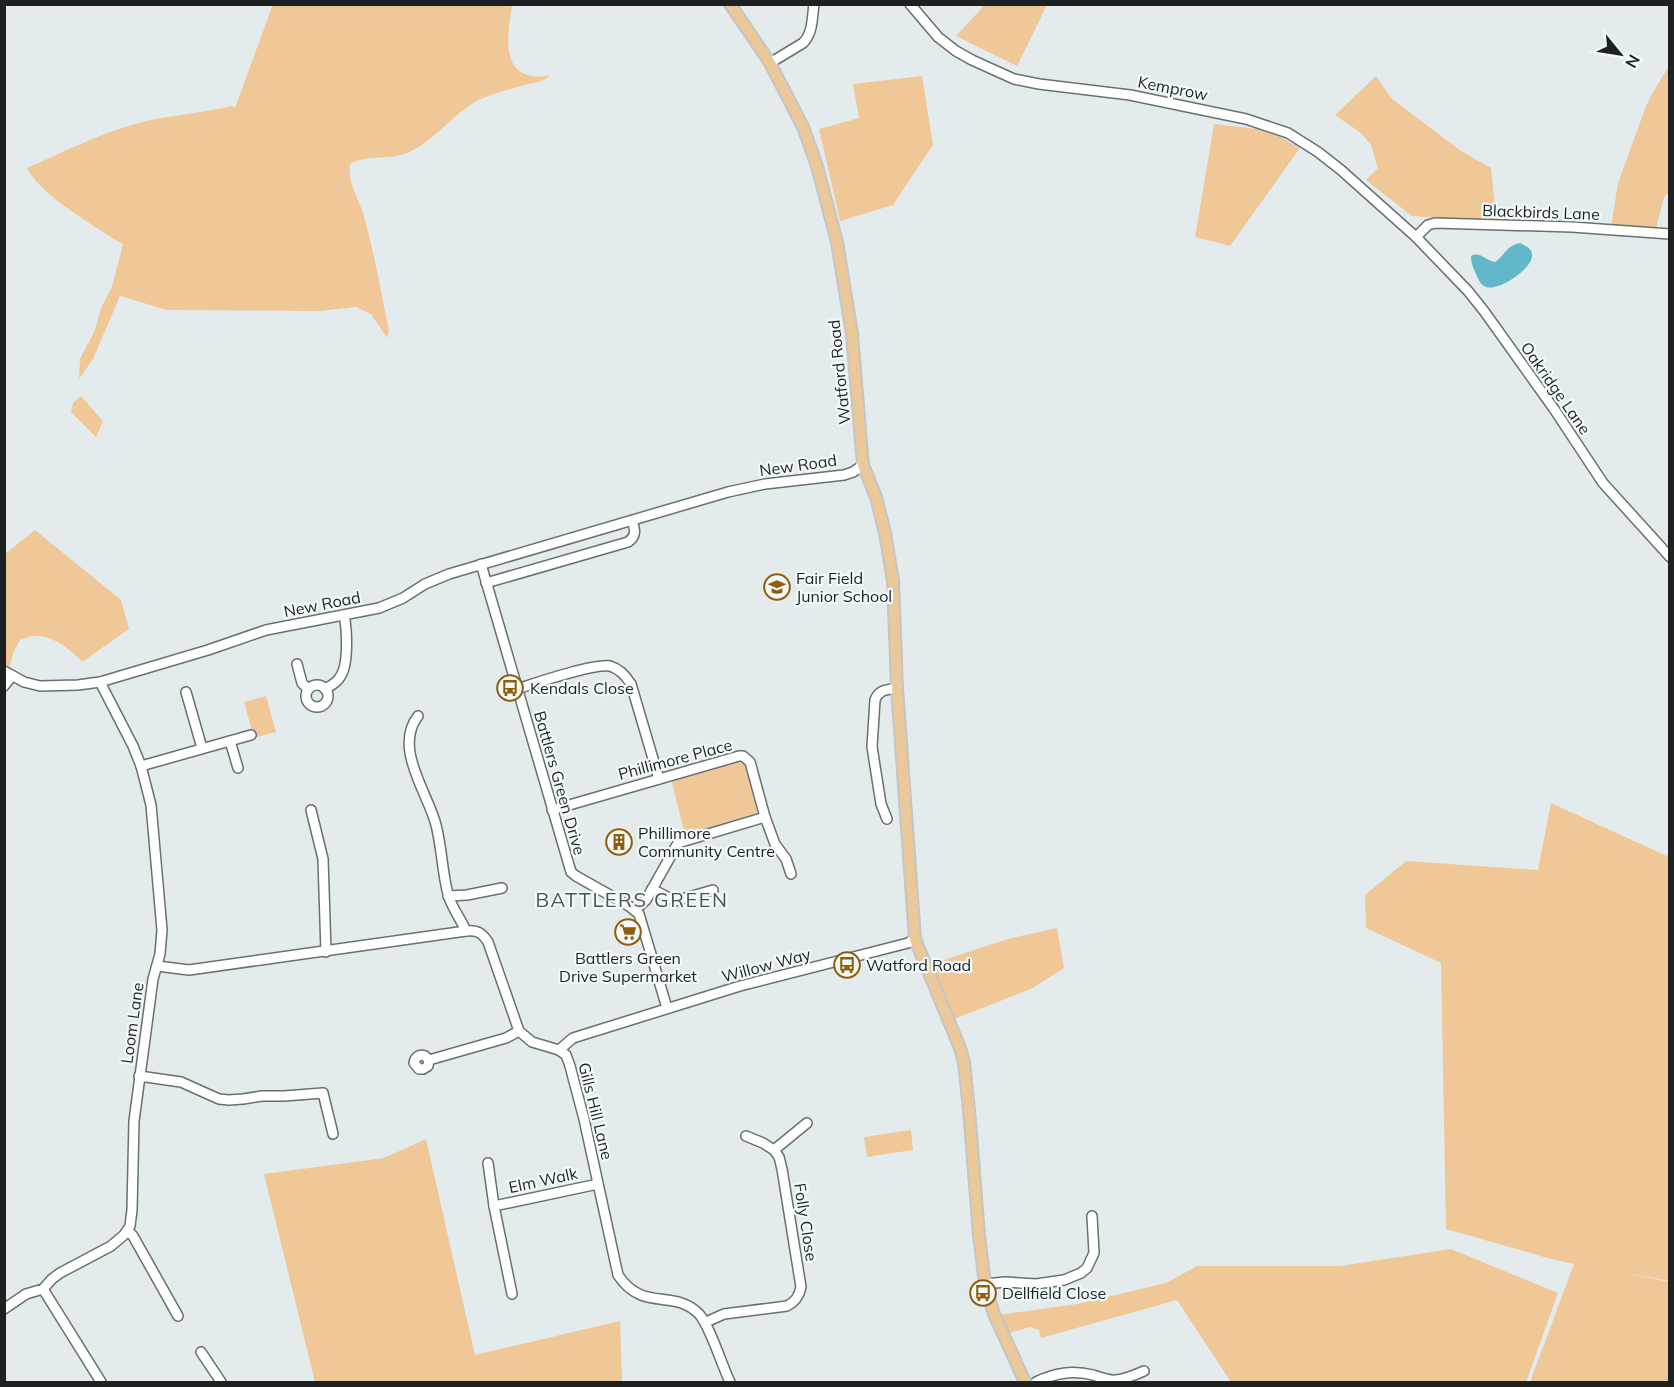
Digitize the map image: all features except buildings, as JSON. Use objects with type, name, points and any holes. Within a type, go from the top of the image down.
[{"type":"main road","name":"Watford Road","points":[[730,4],[770,63],[803,127],[817,166],[837,242],[852,334],[863,465],[876,497],[885,532],[893,581],[897,688],[915,939],[953,1029],[964,1062],[985,1284],[994,1314],[1024,1383]]},
{"type":"street","points":[[770,63],[807,40],[814,4]]},
{"type":"street","name":"Kemprow","points":[[910,4],[938,37],[956,51],[1014,79],[1130,95],[1246,119],[1288,133],[1341,170],[1416,237]]},
{"type":"street","name":"Blackbirds Lane","points":[[1416,237],[1428,225],[1436,223],[1572,227],[1670,234]]},
{"type":"street","name":"Oakridge Lane","points":[[1416,237],[1449,270],[1484,311],[1603,483],[1670,558]]},
{"type":"street","name":"New Road","points":[[8,674],[32,685],[40,686],[100,682],[199,653],[266,630],[366,611],[391,603],[436,579],[481,564],[729,492],[765,484],[844,475],[863,465]]},
{"type":"street","points":[[486,582],[628,542],[635,532],[632,521]]},
{"type":"street","name":"Battlers Green Drive","points":[[481,564],[571,872],[635,910]]},
{"type":"street","points":[[325,689],[338,680],[343,672],[347,642],[344,615]]},
{"type":"street","points":[[297,664],[302,683],[308,689]]},
{"type":"street","points":[[517,688],[597,666],[613,667],[621,672],[631,684],[659,779]]},
{"type":"street","points":[[4,686],[8,674]]},
{"type":"street","name":"Loom Lane","points":[[100,682],[141,766],[152,806],[162,930],[139,1076],[134,1121],[132,1210],[128,1231]]},
{"type":"street","points":[[315,686],[325,689],[326,702],[318,707],[311,706],[306,696],[308,689],[315,686]]},
{"type":"street","points":[[887,819],[881,804],[872,747],[875,700],[880,691],[897,688]]},
{"type":"street","points":[[186,692],[202,748]]},
{"type":"street","points":[[418,716],[410,730],[411,757],[437,826],[448,896],[466,931]]},
{"type":"street","points":[[141,766],[251,735]]},
{"type":"street","points":[[230,741],[238,768]]},
{"type":"street","name":"Phillimore Place","points":[[552,810],[743,756],[750,762],[765,817],[775,844],[786,859],[791,874]]},
{"type":"street","points":[[311,810],[323,859],[326,952]]},
{"type":"street","points":[[667,1008],[642,920],[635,910],[646,900],[678,843],[765,817]]},
{"type":"street","points":[[448,896],[502,888]]},
{"type":"street","points":[[652,889],[675,901],[713,890]]},
{"type":"street","points":[[157,966],[189,970],[466,931],[479,932],[488,942],[519,1031],[506,1038],[429,1060]]},
{"type":"street","name":"Willow Way","points":[[559,1050],[573,1038],[667,1008],[740,986],[909,943],[915,939]]},
{"type":"street","name":"Gills Hill Lane","points":[[519,1031],[532,1042],[559,1050],[566,1055],[584,1119],[618,1275],[623,1283],[640,1296],[682,1303],[699,1314],[706,1322],[730,1383]]},
{"type":"street","points":[[139,1076],[181,1082],[219,1099],[229,1100],[323,1093],[333,1134]]},
{"type":"street","points":[[746,1136],[774,1150],[807,1123]]},
{"type":"street","name":"Folly Close","points":[[706,1322],[724,1314],[787,1306],[793,1303],[800,1294],[801,1287],[783,1169],[774,1150]]},
{"type":"street","name":"Elm Walk","points":[[488,1163],[494,1206],[512,1294]]},
{"type":"street","name":"Elm Walk","points":[[494,1206],[598,1184]]},
{"type":"street","points":[[985,1284],[1005,1282],[1036,1284],[1064,1280],[1081,1273],[1087,1268],[1094,1253],[1092,1216]]},
{"type":"street","points":[[4,1309],[26,1294],[43,1289],[60,1273],[111,1246],[128,1231],[178,1316]]},
{"type":"street","points":[[43,1289],[101,1383]]},
{"type":"street","points":[[201,1352],[221,1383]]},
{"type":"street","points":[[1036,1383],[1063,1372],[1078,1372],[1115,1381],[1144,1371]]},
{"type":"shaded area","points":[[273,4],[512,5],[508,46],[514,65],[521,72],[531,76],[550,76],[541,81],[481,99],[462,111],[427,141],[407,153],[392,157],[363,159],[350,164],[351,183],[371,242],[389,331],[387,338],[371,314],[356,307],[319,311],[167,310],[120,296],[93,359],[79,379],[80,359],[95,330],[101,308],[112,287],[123,244],[50,195],[27,168],[121,128],[231,106],[235,108]]},
{"type":"shaded area","points":[[984,4],[1047,5],[1017,66],[956,36]]},
{"type":"shaded area","points":[[1669,66],[1669,192],[1664,197],[1656,229],[1611,227],[1618,183],[1646,106]]},
{"type":"shaded area","points":[[922,76],[933,145],[893,205],[840,221],[819,129],[859,118],[853,84]]},
{"type":"shaded area","points":[[1376,76],[1392,99],[1461,151],[1491,168],[1496,217],[1500,221],[1412,216],[1366,180],[1378,168],[1371,145],[1361,133],[1335,115]]},
{"type":"shaded area","points":[[1214,124],[1258,129],[1278,136],[1300,148],[1230,246],[1195,237]]},
{"type":"shaded area","points":[[81,396],[103,421],[96,437],[71,412],[73,403]]},
{"type":"shaded area","points":[[35,530],[121,600],[129,629],[82,662],[73,652],[53,640],[31,636],[20,640],[9,668],[4,663],[5,554]]},
{"type":"shaded area","points":[[266,696],[276,732],[254,738],[244,702]]},
{"type":"shaded area","points":[[740,762],[747,765],[758,808],[756,813],[685,835],[671,779]]},
{"type":"shaded area","points":[[1551,803],[1669,857],[1669,1281],[1621,1272],[1669,1282],[1669,1382],[1530,1382],[1574,1264],[1446,1229],[1441,963],[1366,928],[1365,895],[1406,861],[1538,870]]},
{"type":"shaded area","points":[[1057,928],[1064,968],[1031,989],[954,1019],[931,964],[1011,938]]},
{"type":"shaded area","points":[[911,1130],[913,1150],[867,1157],[864,1137]]},
{"type":"shaded area","points":[[426,1139],[475,1355],[620,1321],[622,1382],[315,1382],[264,1174],[384,1158]]},
{"type":"shaded area","points":[[1451,1249],[1558,1293],[1526,1382],[1231,1382],[1177,1300],[1041,1338],[1039,1330],[1030,1327],[1006,1334],[999,1315],[1077,1304],[1166,1283],[1197,1266],[1340,1266]]},
{"type":"water","points":[[1520,243],[1529,248],[1532,254],[1526,267],[1512,279],[1497,287],[1490,288],[1483,285],[1474,269],[1471,256],[1480,255],[1495,262],[1509,248]]},
{"type":"place","name":"Fair Field Junior School","points":[[777,587]]},
{"type":"place","name":"Kendals Close","points":[[510,688]]},
{"type":"place","name":"Phillimore Community Centre","points":[[619,842]]},
{"type":"place","name":"Battlers Green Drive Supermarket","points":[[628,932]]},
{"type":"place","name":"Watford Road","points":[[847,965]]},
{"type":"place","name":"Dellfield Close","points":[[983,1293]]},
{"type":"district","name":"BATTLERS GREEN","points":[[632,900]]}]
